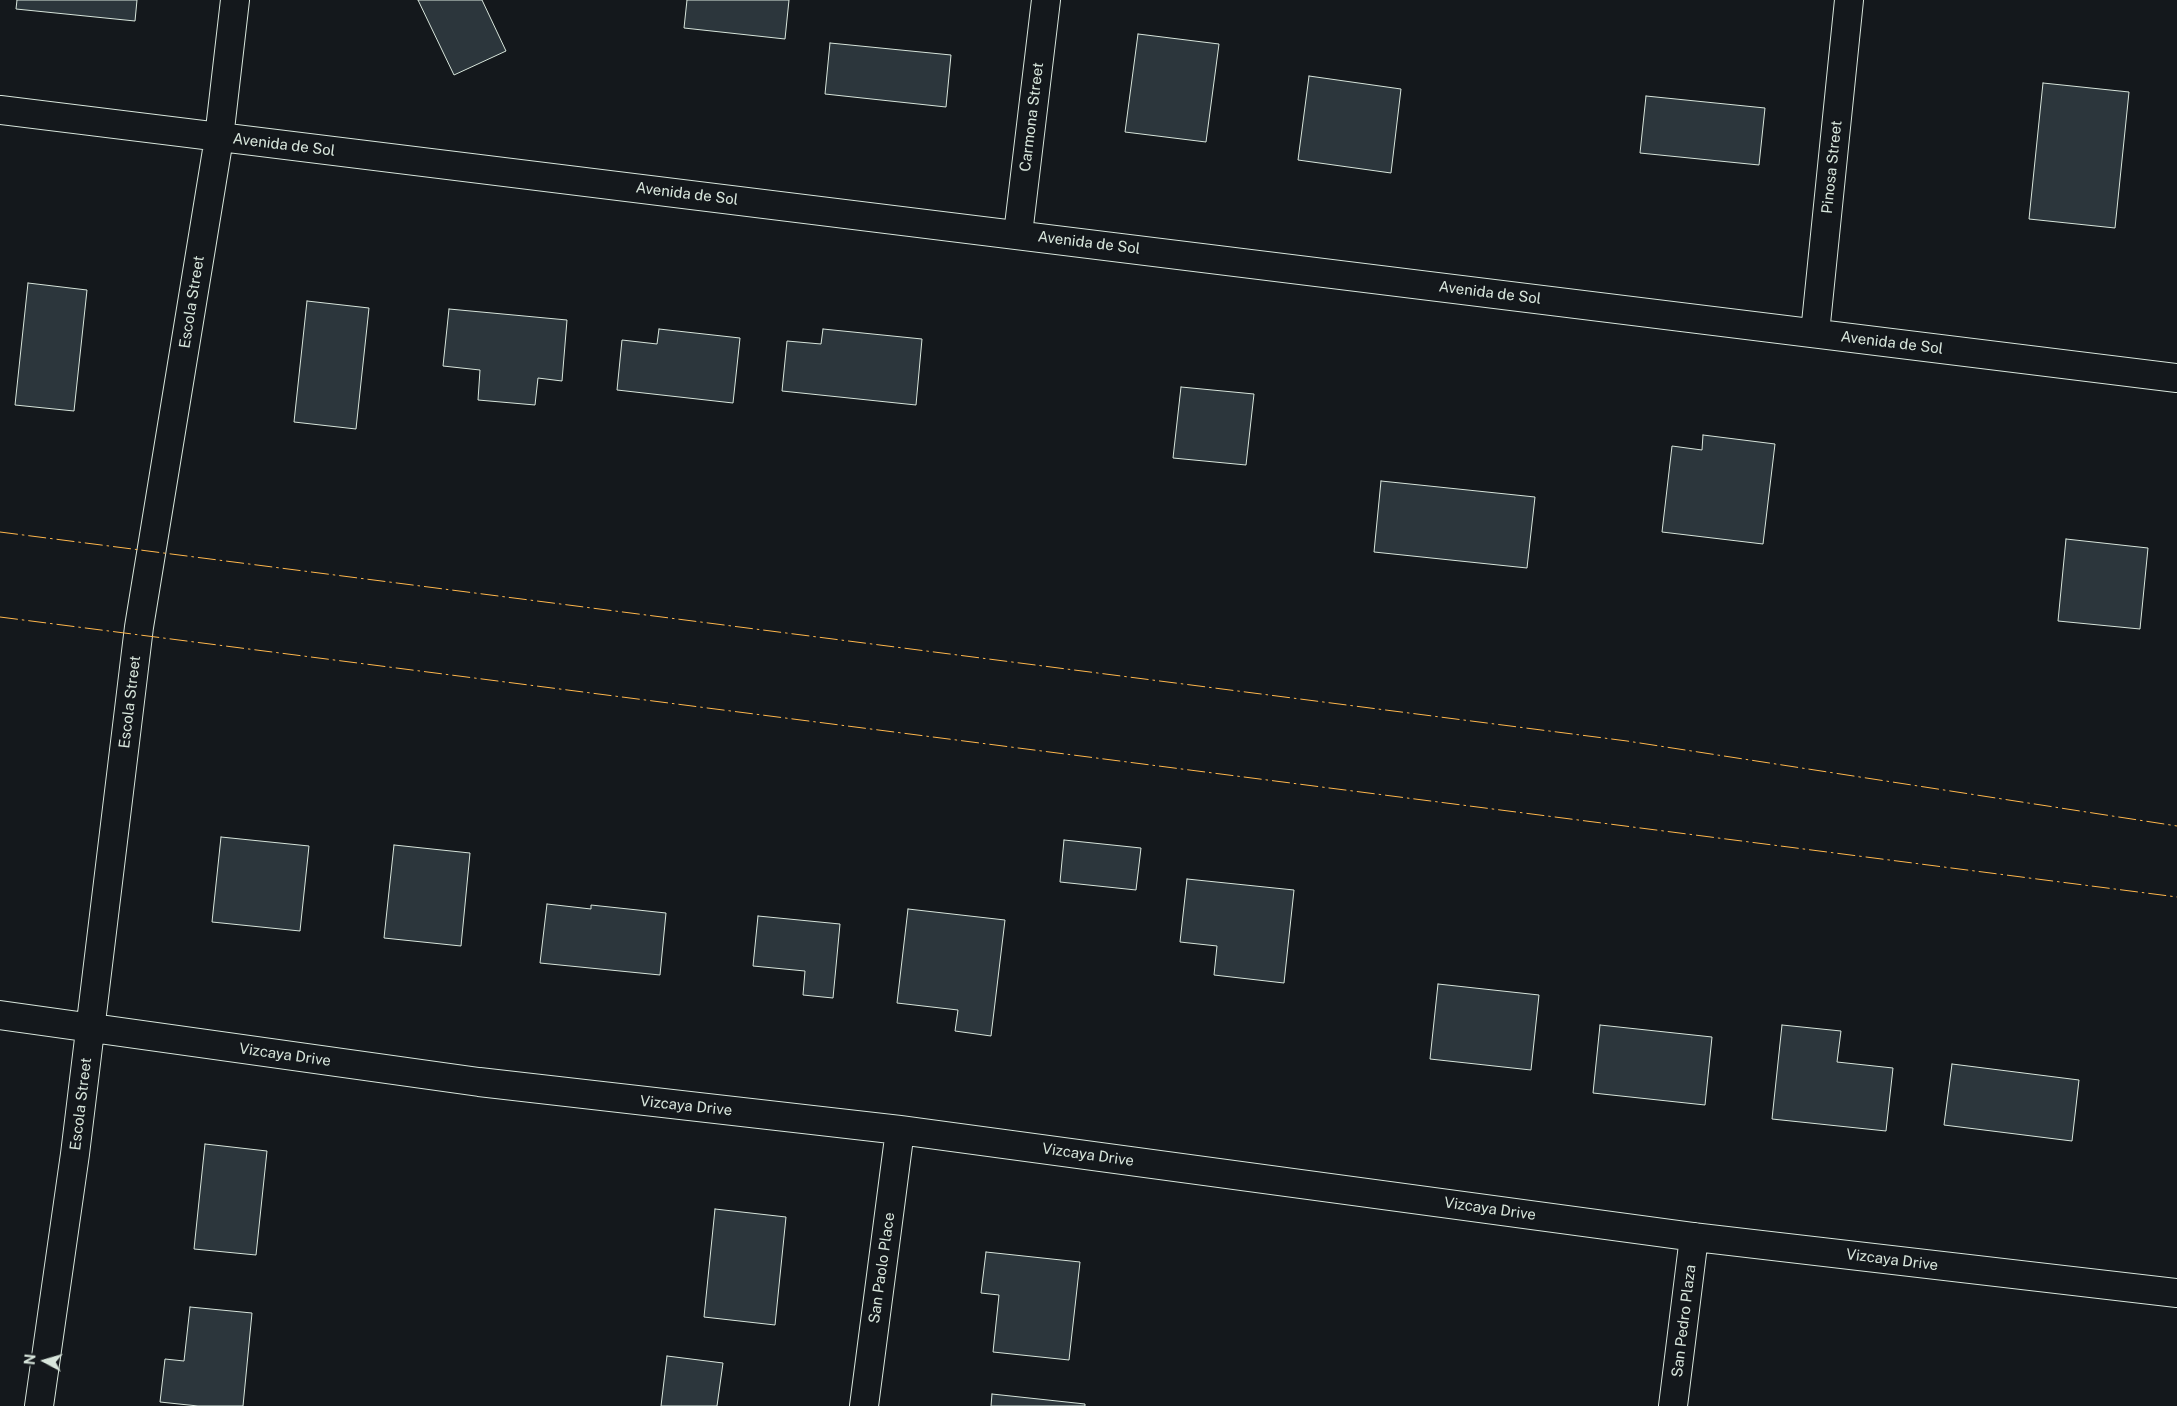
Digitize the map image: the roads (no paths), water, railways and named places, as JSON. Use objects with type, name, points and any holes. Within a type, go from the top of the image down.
[{"type":"street","name":"Escola Street","points":[[39,1406],[90,1027],[139,627],[219,138],[235,0]]},
{"type":"street","name":"Carmona Street","points":[[1018,234],[1046,0]]},
{"type":"street","name":"Pinosa Street","points":[[1815,333],[1850,0]]},
{"type":"street","name":"Avenida de Sol","points":[[0,110],[2177,378]]},
{"type":"street","name":"Vizcaya Drive","points":[[0,1015],[479,1082],[900,1130],[1694,1237],[2177,1293]]},
{"type":"street","name":"San Paolo Place","points":[[864,1406],[900,1130]]},
{"type":"street","name":"San Pedro Plaza","points":[[1673,1406],[1694,1237]]}]
